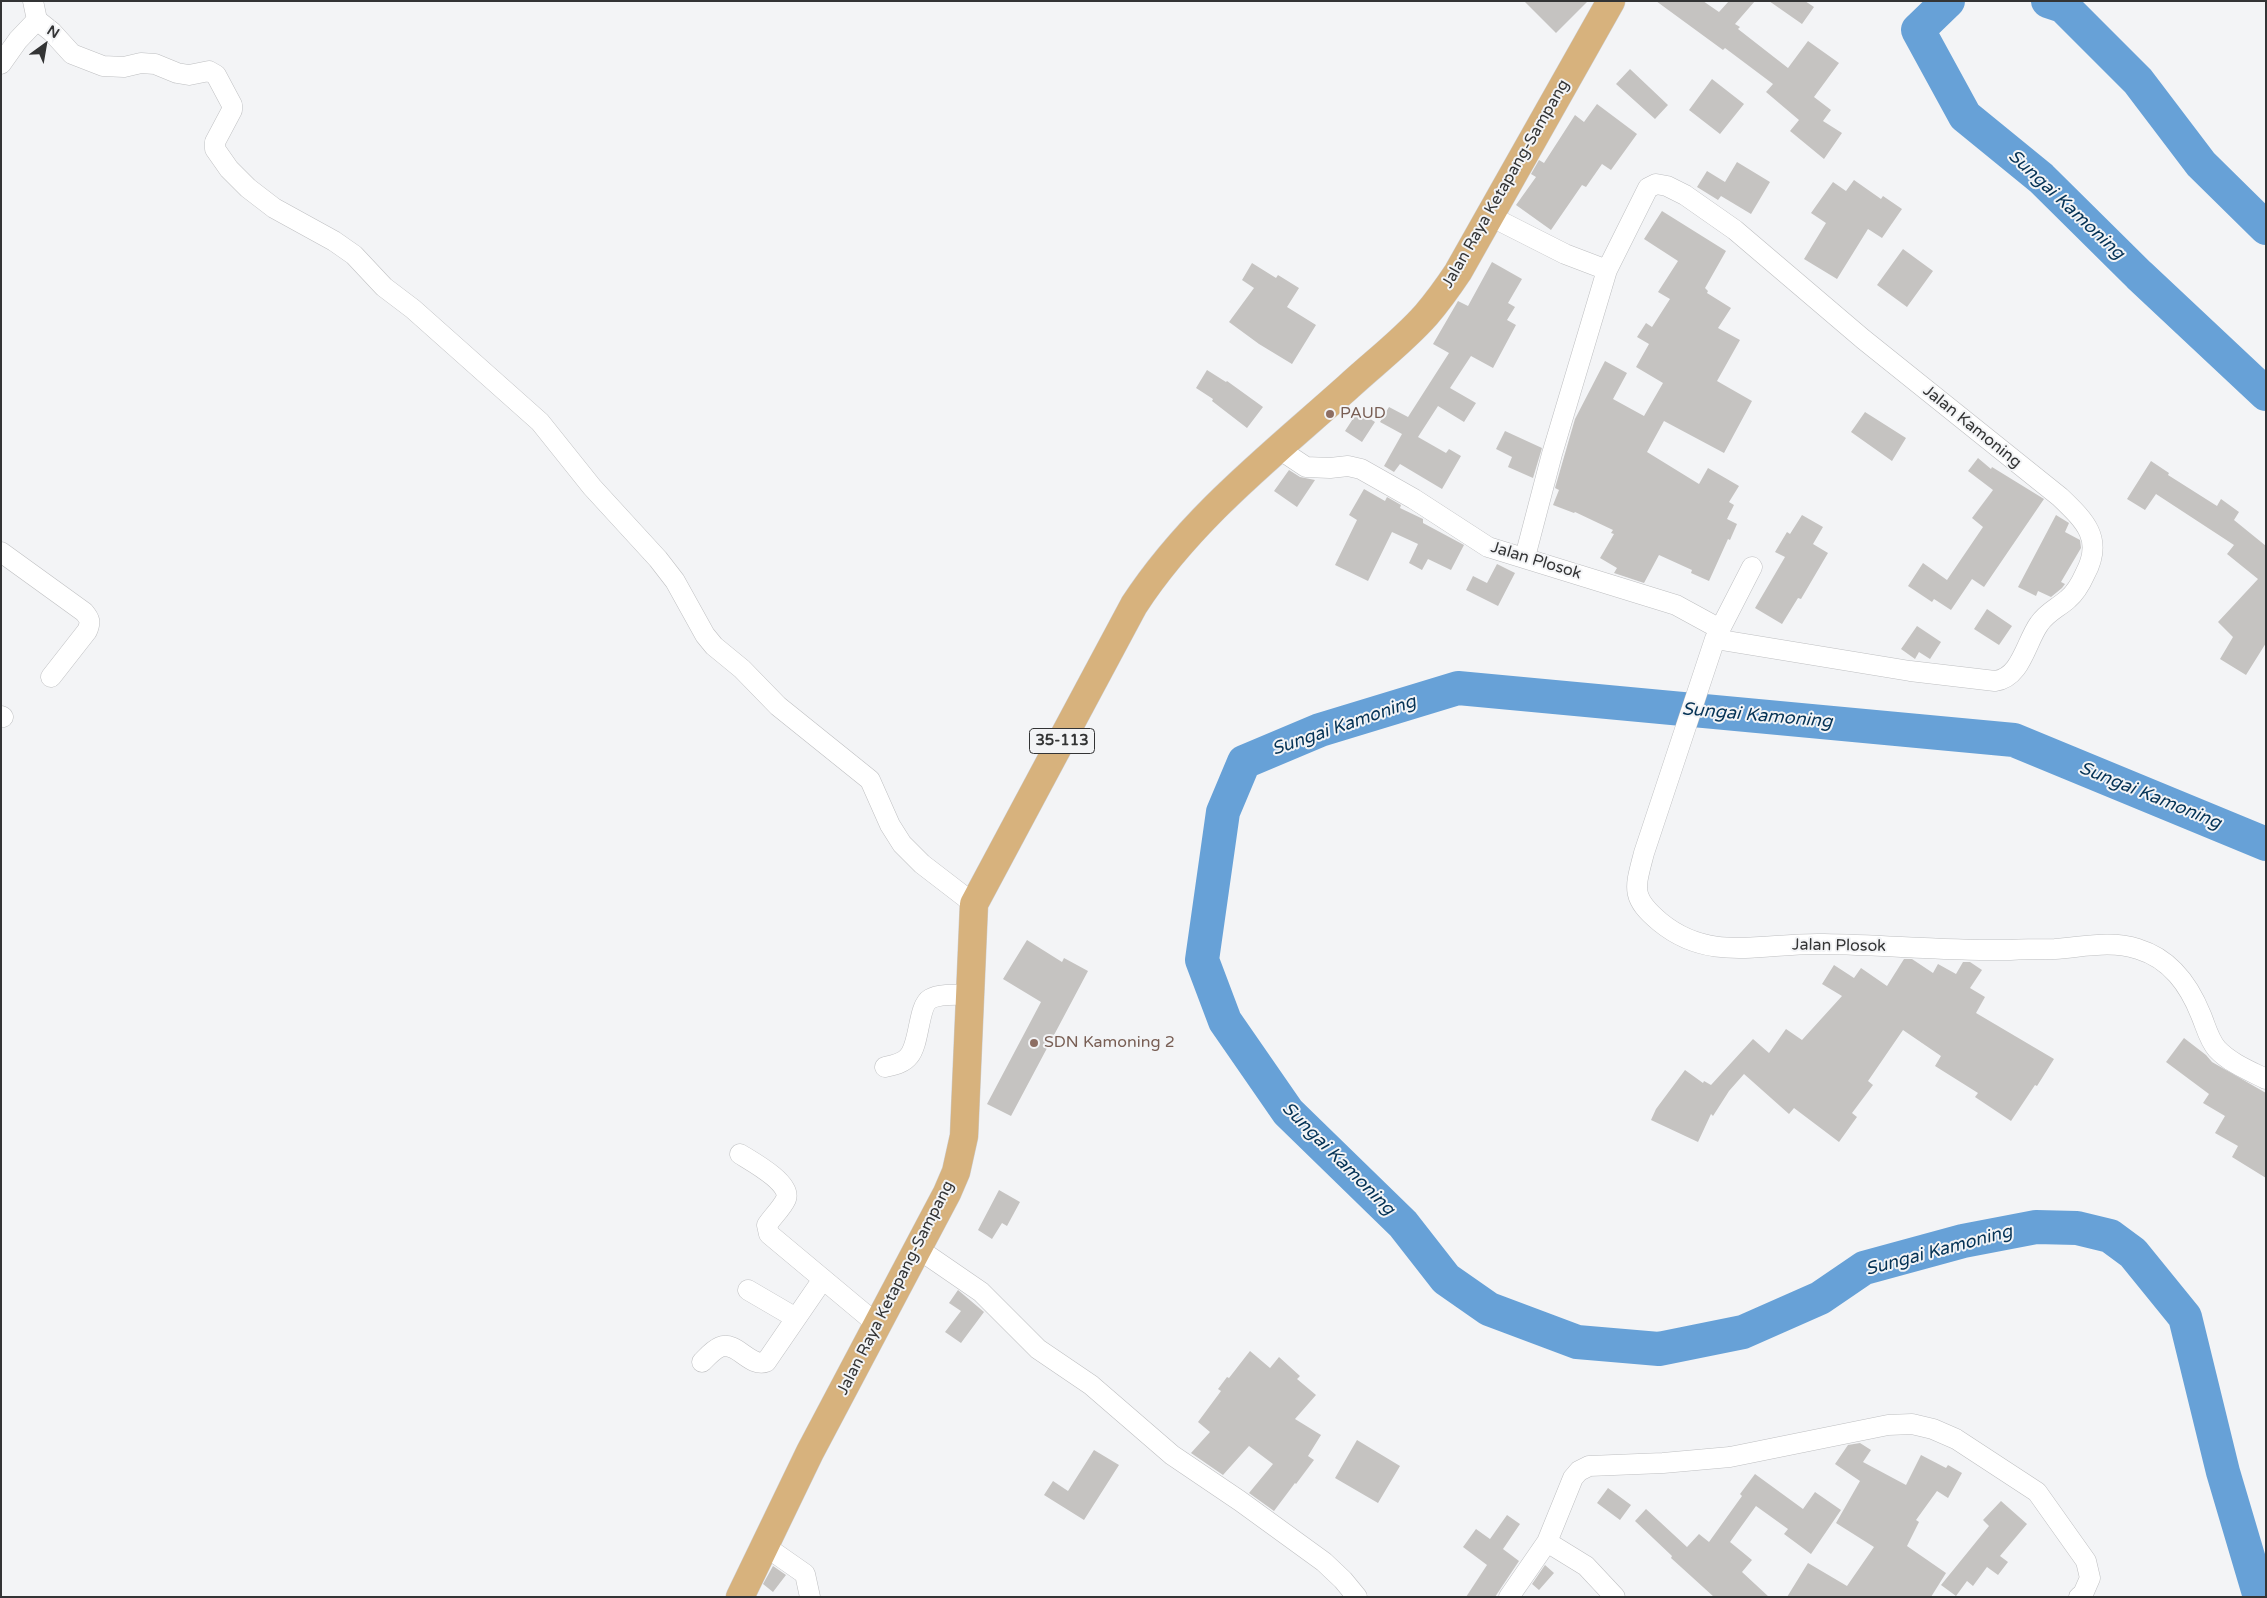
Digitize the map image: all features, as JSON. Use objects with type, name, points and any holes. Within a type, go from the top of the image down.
[{"type":"main road","name":"Jalan Raya Ketapang-Sampang","points":[[740,1597],[810,1452],[878,1325],[956,1172],[964,1136],[972,994],[974,904],[1134,605],[1182,540],[1425,316],[1458,272],[1611,1]]},
{"type":"street","points":[[1,64],[35,11],[72,54],[103,66],[118,67],[155,64],[178,73],[189,75],[209,71],[216,76],[232,105],[232,110],[215,142],[215,149],[229,169],[248,188],[274,208],[334,241],[354,255],[384,287],[413,309],[540,422],[592,487],[675,580],[705,635],[714,646],[742,669],[778,706],[870,780],[890,825],[902,844],[922,864],[974,904]]},
{"type":"street","name":"Jalan Kamoning","points":[[1607,270],[1648,188],[1656,184],[1667,186],[1685,195],[1743,236],[1863,339],[2060,497],[2088,527],[2094,542],[2091,563],[2076,591],[2067,600],[2046,614],[2038,625],[2014,671],[2003,680],[1995,681],[1910,672],[1718,634]]},
{"type":"street","points":[[1490,216],[1565,254],[1607,270],[1552,454],[1525,557]]},
{"type":"street","name":"Jalan Plosok","points":[[1279,449],[1306,467],[1330,468],[1348,466],[1361,469],[1414,499],[1478,542],[1502,552],[1525,557],[1676,605],[1718,634],[1644,853],[1636,884],[1639,900],[1647,911],[1676,935],[1709,947],[1729,948],[1822,944],[1970,949],[2056,948],[2104,944],[2136,948],[2163,961],[2180,977],[2192,995],[2211,1039],[2218,1050],[2228,1059],[2266,1079]]},
{"type":"street","points":[[1,552],[90,618],[87,631],[51,677]]},
{"type":"street","points":[[1718,634],[1752,566]]},
{"type":"street","points":[[885,1068],[902,1062],[910,1056],[915,1046],[925,1003],[930,998],[972,994]]},
{"type":"street","points":[[740,1154],[779,1180],[785,1187],[786,1200],[768,1225],[769,1234],[878,1325]]},
{"type":"street","points":[[918,1248],[982,1292],[1038,1349],[1091,1385],[1172,1455],[1240,1501],[1324,1562],[1344,1580],[1357,1597]]},
{"type":"street","points":[[702,1362],[718,1348],[724,1346],[757,1363],[766,1362],[823,1279]]},
{"type":"street","points":[[748,1290],[796,1318]]},
{"type":"street","points":[[1509,1597],[1547,1542],[1574,1478],[1579,1471],[1589,1466],[1663,1463],[1730,1457],[1888,1424],[1912,1424],[1933,1429],[1956,1439],[2037,1492],[2086,1562],[2090,1578],[2083,1594],[2079,1597]]},
{"type":"street","points":[[1547,1542],[1586,1566],[1615,1597]]},
{"type":"street","points":[[764,1546],[805,1574],[810,1597]]},
{"type":"building","points":[[1524,1],[1588,1],[1556,33]]},
{"type":"building","points":[[1656,1],[1703,1],[1719,12],[1729,1],[1755,1],[1735,24],[1740,27],[1738,29],[1788,68],[1808,41],[1839,63],[1814,97],[1831,110],[1823,121],[1842,133],[1824,159],[1790,131],[1799,120],[1766,92],[1773,84],[1725,48],[1723,50]]},
{"type":"building","points":[[1769,1],[1805,1],[1814,7],[1802,24]]},
{"type":"building","points":[[1630,69],[1668,105],[1655,119],[1616,84]]},
{"type":"building","points":[[1712,79],[1744,104],[1720,134],[1689,110]]},
{"type":"building","points":[[1597,104],[1637,134],[1611,170],[1602,164],[1586,187],[1582,185],[1551,230],[1516,205],[1536,177],[1531,174],[1539,160],[1544,163],[1575,115],[1584,122]]},
{"type":"building","points":[[1737,162],[1770,182],[1751,214],[1721,196],[1718,200],[1697,187],[1707,171],[1725,182]]},
{"type":"building","points":[[1854,180],[1881,199],[1883,196],[1902,209],[1882,238],[1868,229],[1837,279],[1804,259],[1826,223],[1811,213],[1833,182],[1846,191]]},
{"type":"building","points":[[1662,211],[1726,251],[1705,288],[1708,291],[1707,293],[1731,308],[1718,328],[1740,340],[1717,381],[1752,401],[1724,453],[1664,421],[1647,452],[1699,484],[1708,468],[1739,486],[1729,502],[1734,505],[1727,519],[1737,524],[1709,581],[1691,573],[1692,570],[1659,555],[1644,583],[1614,573],[1617,568],[1600,558],[1614,534],[1611,533],[1613,530],[1575,512],[1553,505],[1559,490],[1555,488],[1575,419],[1605,361],[1627,373],[1613,399],[1644,416],[1663,383],[1636,367],[1649,344],[1637,337],[1646,323],[1652,327],[1670,299],[1658,292],[1678,261],[1644,239]]},
{"type":"building","points":[[1903,249],[1933,271],[1907,307],[1877,285]]},
{"type":"building","points":[[1492,262],[1522,279],[1508,303],[1515,307],[1507,320],[1516,325],[1493,368],[1471,356],[1450,388],[1476,403],[1464,422],[1438,406],[1418,437],[1446,453],[1449,449],[1461,456],[1442,489],[1400,464],[1394,472],[1384,466],[1402,434],[1380,422],[1389,407],[1408,417],[1449,353],[1433,344],[1458,301],[1468,306]]},
{"type":"building","points":[[1252,263],[1276,278],[1278,275],[1299,288],[1287,307],[1316,325],[1292,364],[1259,344],[1229,322],[1254,288],[1242,280]]},
{"type":"building","points":[[1207,370],[1227,381],[1263,407],[1247,428],[1212,401],[1213,399],[1196,388]]},
{"type":"building","points":[[1358,411],[1375,422],[1362,442],[1345,431]]},
{"type":"building","points":[[1865,412],[1906,438],[1892,461],[1851,432]]},
{"type":"building","points":[[1505,431],[1542,448],[1533,478],[1508,467],[1512,457],[1496,449]]},
{"type":"building","points":[[1978,458],[1991,469],[1992,467],[2044,499],[1984,587],[1972,579],[1951,610],[1934,599],[1932,602],[1908,586],[1923,563],[1947,580],[1983,527],[1972,518],[1993,490],[1968,471]]},
{"type":"building","points":[[2151,461],[2169,473],[2168,475],[2217,506],[2221,499],[2239,512],[2234,520],[2266,546],[2266,643],[2246,675],[2220,659],[2233,637],[2218,622],[2258,579],[2227,554],[2234,545],[2156,494],[2145,510],[2127,499]]},
{"type":"building","points":[[1289,470],[1300,477],[1315,480],[1297,507],[1274,491]]},
{"type":"building","points":[[1364,489],[1385,501],[1387,497],[1401,505],[1400,508],[1423,519],[1423,523],[1464,545],[1451,570],[1428,559],[1422,570],[1409,563],[1418,544],[1392,532],[1368,581],[1335,565],[1357,520],[1349,515]]},
{"type":"building","points":[[1802,515],[1823,527],[1813,544],[1828,553],[1801,599],[1798,598],[1782,624],[1755,608],[1785,557],[1775,552],[1787,532],[1790,534]]},
{"type":"building","points":[[2056,515],[2069,523],[2065,532],[2080,540],[2081,548],[2061,582],[2065,584],[2062,588],[2051,597],[2038,591],[2036,596],[2018,587]]},
{"type":"building","points":[[1497,564],[1515,573],[1498,606],[1466,590],[1473,576],[1487,583]]},
{"type":"building","points":[[1987,609],[2012,626],[1999,645],[1974,629]]},
{"type":"building","points":[[1917,626],[1941,642],[1930,659],[1919,652],[1915,659],[1901,649]]},
{"type":"building","name":"SDN Kamoning 2","points":[[1027,940],[1062,962],[1064,958],[1088,971],[1011,1116],[987,1104],[1041,1002],[1003,979]]},
{"type":"building","points":[[1904,959],[1912,959],[1933,973],[1938,964],[1956,974],[1963,962],[1970,962],[1982,970],[1970,988],[1985,997],[1976,1013],[2054,1059],[2011,1121],[1975,1097],[1978,1093],[1935,1066],[1941,1056],[1903,1030],[1868,1081],[1873,1085],[1852,1113],[1857,1117],[1839,1142],[1794,1108],[1789,1114],[1744,1074],[1729,1091],[1713,1116],[1711,1114],[1698,1142],[1651,1120],[1656,1109],[1685,1070],[1703,1083],[1704,1081],[1711,1085],[1753,1039],[1769,1053],[1786,1029],[1802,1040],[1842,996],[1822,984],[1834,965],[1854,978],[1861,968],[1887,986]]},
{"type":"building","points":[[2184,1038],[2212,1062],[2266,1093],[2266,1178],[2232,1157],[2238,1146],[2215,1133],[2225,1116],[2203,1103],[2209,1094],[2166,1062]]},
{"type":"building","points":[[999,1190],[1020,1202],[1007,1226],[1002,1223],[992,1239],[978,1230]]},
{"type":"building","points":[[958,1290],[984,1312],[961,1343],[945,1332],[961,1311],[949,1303]]},
{"type":"building","points":[[1250,1351],[1270,1368],[1279,1357],[1300,1376],[1297,1379],[1316,1395],[1295,1419],[1321,1435],[1308,1456],[1314,1460],[1274,1511],[1249,1493],[1273,1464],[1249,1446],[1223,1475],[1191,1453],[1210,1432],[1198,1422],[1221,1391],[1218,1389]]},
{"type":"building","points":[[1357,1440],[1400,1466],[1378,1503],[1335,1478]]},
{"type":"building","points":[[1860,1443],[1871,1450],[1863,1462],[1906,1485],[1921,1455],[1946,1468],[1948,1465],[1962,1473],[1948,1498],[1937,1491],[1916,1520],[1919,1522],[1907,1546],[1946,1573],[1931,1597],[1787,1597],[1808,1563],[1847,1586],[1874,1547],[1836,1523],[1860,1481],[1835,1464],[1848,1445]]},
{"type":"building","points":[[1094,1450],[1119,1465],[1084,1520],[1044,1495],[1053,1481],[1068,1491]]},
{"type":"building","points":[[1755,1474],[1803,1509],[1815,1492],[1841,1510],[1811,1554],[1784,1534],[1788,1529],[1756,1506],[1730,1542],[1752,1560],[1742,1572],[1769,1597],[1714,1597],[1671,1558],[1672,1556],[1635,1521],[1646,1509],[1687,1547],[1699,1534],[1709,1542],[1742,1496],[1740,1494]]},
{"type":"building","points":[[1608,1488],[1631,1505],[1620,1520],[1597,1503]]},
{"type":"building","points":[[2001,1501],[2027,1524],[2000,1556],[2008,1562],[1998,1575],[1987,1567],[1973,1586],[1967,1581],[1956,1596],[1941,1585],[1989,1526],[1983,1520]]},
{"type":"building","points":[[1507,1515],[1520,1524],[1503,1549],[1519,1561],[1495,1597],[1466,1597],[1487,1565],[1463,1547],[1476,1529],[1490,1539]]},
{"type":"building","points":[[1545,1565],[1554,1573],[1539,1590],[1532,1584]]},
{"type":"building","points":[[773,1566],[786,1575],[773,1592],[763,1584]]},
{"type":"waterway","name":"Sungai Kamoning","points":[[1948,1],[1918,30],[1965,116],[2041,178],[2139,275],[2266,394]]},
{"type":"waterway","name":"Sungai Kamoning","points":[[2048,1],[2063,6],[2138,81],[2201,164],[2266,228]]},
{"type":"waterway","name":"Sungai Kamoning","points":[[2260,1597],[2223,1472],[2185,1317],[2133,1253],[2110,1236],[2077,1228],[2036,1227],[1963,1241],[1864,1268],[1820,1298],[1743,1332],[1659,1349],[1577,1342],[1489,1309],[1446,1279],[1403,1224],[1288,1112],[1225,1021],[1202,960],[1223,812],[1244,762],[1320,730],[1458,688],[2014,740],[2266,844]]},
{"type":"place","name":"PAUD","points":[[1330,414]]},
{"type":"place","name":"SDN Kamoning 2","points":[[1034,1043]]}]
